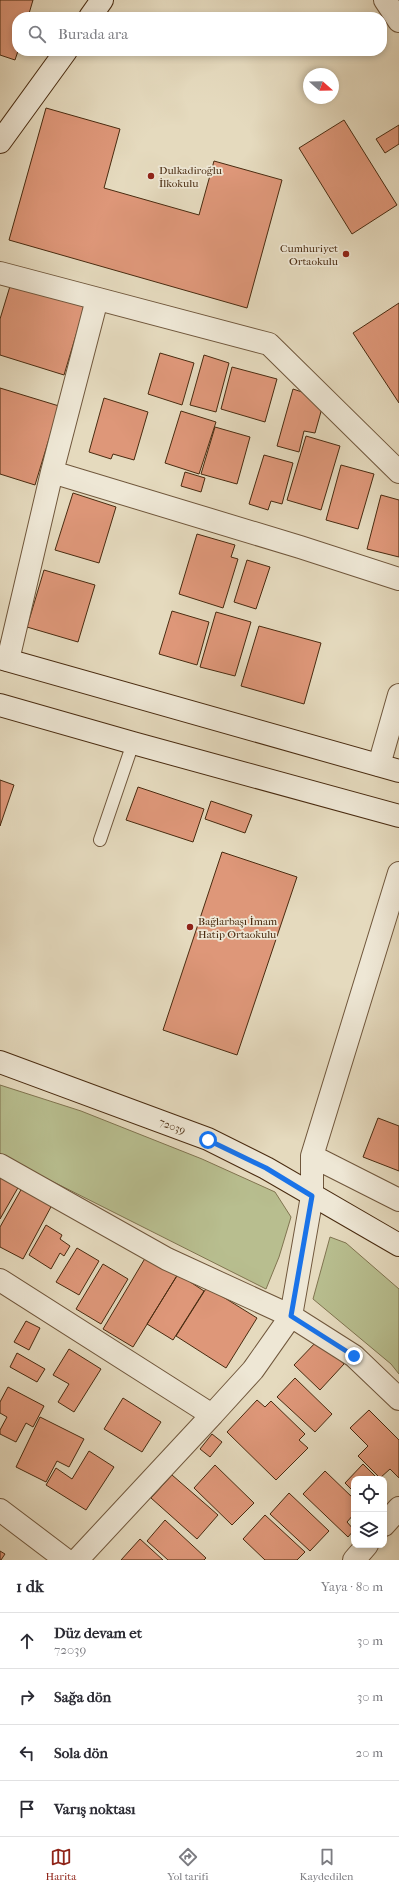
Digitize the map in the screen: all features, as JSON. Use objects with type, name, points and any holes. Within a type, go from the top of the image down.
[{"type":"street","points":[[94,12],[102,0]]},
{"type":"street","points":[[385,0],[399,21]]},
{"type":"street","points":[[0,142],[62,56]]},
{"type":"street","points":[[0,273],[270,344],[399,472]]},
{"type":"street","points":[[97,299],[4,659],[389,768],[399,695]]},
{"type":"street","points":[[52,472],[300,547],[399,579]]},
{"type":"street","points":[[0,705],[133,744],[399,816]]},
{"type":"street","points":[[77,1560],[253,1370],[291,1316],[312,1196],[312,1156],[399,873]]},
{"type":"street","name":"72039","points":[[0,1062],[208,1140],[266,1168],[399,1245]]},
{"type":"street","points":[[312,1156],[399,1200]]},
{"type":"street","points":[[0,1165],[167,1259],[291,1316],[354,1356],[399,1399]]},
{"type":"street","points":[[0,1280],[212,1414]]},
{"type":"street","points":[[387,1522],[399,1508]]},
{"type":"street","points":[[0,1510],[66,1560]]},
{"type":"street","points":[[354,1560],[364,1548]]},
{"type":"lane","points":[[100,840],[133,744]]},
{"type":"green space","points":[[0,1085],[81,1111],[202,1159],[275,1192],[291,1217],[279,1257],[266,1289],[0,1155]]},
{"type":"green space","points":[[330,1237],[346,1243],[399,1289],[399,1374],[391,1364],[313,1299]]},
{"type":"building","points":[[0,0],[33,0],[29,12],[12,12],[12,56],[16,56],[15,60],[0,55]]},
{"type":"building","points":[[46,108],[120,129],[104,188],[199,215],[214,161],[282,180],[247,308],[9,240]]},
{"type":"building","points":[[344,120],[397,205],[352,234],[299,148]]},
{"type":"building","points":[[399,125],[399,144],[385,153],[376,139]]},
{"type":"building","points":[[11,283],[85,305],[64,375],[0,355],[0,319]]},
{"type":"building","points":[[399,303],[399,403],[353,333]]},
{"type":"building","points":[[160,353],[194,363],[182,405],[148,394]]},
{"type":"building","points":[[204,355],[229,363],[216,412],[190,405]]},
{"type":"building","points":[[232,367],[277,379],[265,422],[221,409]]},
{"type":"building","points":[[0,388],[59,406],[35,485],[0,474]]},
{"type":"building","points":[[293,389],[308,394],[322,408],[315,433],[304,431],[299,452],[277,446]]},
{"type":"building","points":[[104,398],[148,412],[134,460],[113,454],[111,459],[89,452]]},
{"type":"building","points":[[181,411],[216,422],[199,474],[165,463]]},
{"type":"building","points":[[215,427],[250,437],[237,484],[201,474]]},
{"type":"building","points":[[306,436],[340,446],[321,510],[287,500]]},
{"type":"building","points":[[264,455],[293,463],[282,504],[271,501],[268,510],[249,504]]},
{"type":"building","points":[[341,465],[374,474],[358,529],[326,520]]},
{"type":"building","points":[[185,472],[205,478],[201,492],[181,486]]},
{"type":"building","points":[[73,493],[116,507],[99,563],[55,550]]},
{"type":"building","points":[[381,495],[399,500],[399,557],[367,549]]},
{"type":"building","points":[[197,534],[235,545],[231,557],[238,559],[223,608],[179,594]]},
{"type":"building","points":[[247,560],[270,567],[256,609],[234,602]]},
{"type":"building","points":[[44,570],[95,585],[78,642],[27,627]]},
{"type":"building","points":[[172,611],[209,622],[197,665],[159,654]]},
{"type":"building","points":[[216,612],[251,622],[235,676],[200,667]]},
{"type":"building","points":[[259,626],[321,643],[304,704],[241,686]]},
{"type":"building","points":[[0,780],[14,785],[0,826]]},
{"type":"building","points":[[138,787],[204,809],[193,842],[126,820]]},
{"type":"building","points":[[211,801],[252,815],[245,833],[205,819]]},
{"type":"building","points":[[222,852],[297,877],[237,1055],[163,1030]]},
{"type":"building","points":[[378,1118],[399,1126],[399,1171],[363,1157]]},
{"type":"building","points":[[0,1175],[19,1186],[0,1219]]},
{"type":"building","points":[[22,1188],[52,1205],[23,1259],[0,1247],[0,1227]]},
{"type":"building","points":[[46,1225],[62,1235],[60,1239],[70,1246],[64,1256],[60,1253],[51,1269],[29,1255]]},
{"type":"building","points":[[77,1248],[99,1261],[79,1295],[56,1282]]},
{"type":"building","points":[[147,1255],[178,1274],[133,1347],[103,1329]]},
{"type":"building","points":[[103,1264],[128,1279],[101,1324],[76,1309]]},
{"type":"building","points":[[178,1274],[204,1291],[173,1340],[147,1324]]},
{"type":"building","points":[[207,1287],[257,1318],[226,1368],[176,1336]]},
{"type":"building","points":[[26,1321],[40,1328],[29,1350],[14,1342]]},
{"type":"building","points":[[318,1340],[344,1364],[320,1390],[294,1365]]},
{"type":"building","points":[[69,1349],[101,1369],[74,1412],[58,1402],[69,1384],[53,1375]]},
{"type":"building","points":[[17,1353],[45,1369],[37,1382],[10,1367]]},
{"type":"building","points":[[295,1378],[332,1414],[315,1432],[277,1397]]},
{"type":"building","points":[[8,1387],[44,1406],[33,1427],[26,1423],[16,1442],[0,1434],[0,1430],[7,1417],[0,1413],[0,1402]]},
{"type":"building","points":[[123,1398],[161,1422],[142,1452],[104,1429]]},
{"type":"building","points":[[257,1400],[265,1407],[271,1401],[305,1434],[299,1440],[308,1448],[276,1480],[227,1432]]},
{"type":"building","points":[[369,1410],[399,1440],[399,1478],[390,1469],[382,1476],[378,1476],[358,1456],[368,1446],[350,1428]]},
{"type":"building","points":[[40,1417],[84,1439],[69,1467],[57,1461],[46,1482],[16,1467]]},
{"type":"building","points":[[212,1434],[222,1442],[210,1457],[200,1449]]},
{"type":"building","points":[[89,1451],[114,1467],[86,1510],[46,1485],[56,1468],[72,1479]]},
{"type":"building","points":[[363,1464],[375,1476],[352,1476]]},
{"type":"building","points":[[215,1465],[254,1503],[232,1525],[194,1488]]},
{"type":"building","points":[[325,1471],[351,1496],[351,1517],[347,1522],[351,1527],[351,1534],[348,1537],[303,1494]]},
{"type":"building","points":[[172,1475],[218,1515],[197,1539],[151,1498]]},
{"type":"building","points":[[351,1477],[351,1489],[345,1483]]},
{"type":"building","points":[[289,1493],[329,1531],[310,1551],[270,1514]]},
{"type":"building","points":[[265,1515],[305,1552],[297,1560],[265,1560],[243,1539]]},
{"type":"building","points":[[165,1520],[206,1558],[204,1560],[168,1560],[147,1541]]},
{"type":"building","points":[[140,1539],[163,1560],[121,1560]]},
{"type":"building","points":[[0,1551],[5,1554],[1,1560],[0,1560]]},
{"type":"place","name":"Dulkadiroğlu İlkokulu","points":[[151,176]]},
{"type":"place","name":"Cumhuriyet Ortaokulu","points":[[346,254]]},
{"type":"place","name":"Bağlarbaşı İmam Hatip Ortaokulu","points":[[190,927]]},
{"type":"route","points":[[208,1140],[266,1168],[312,1196],[291,1316],[354,1356]]}]
